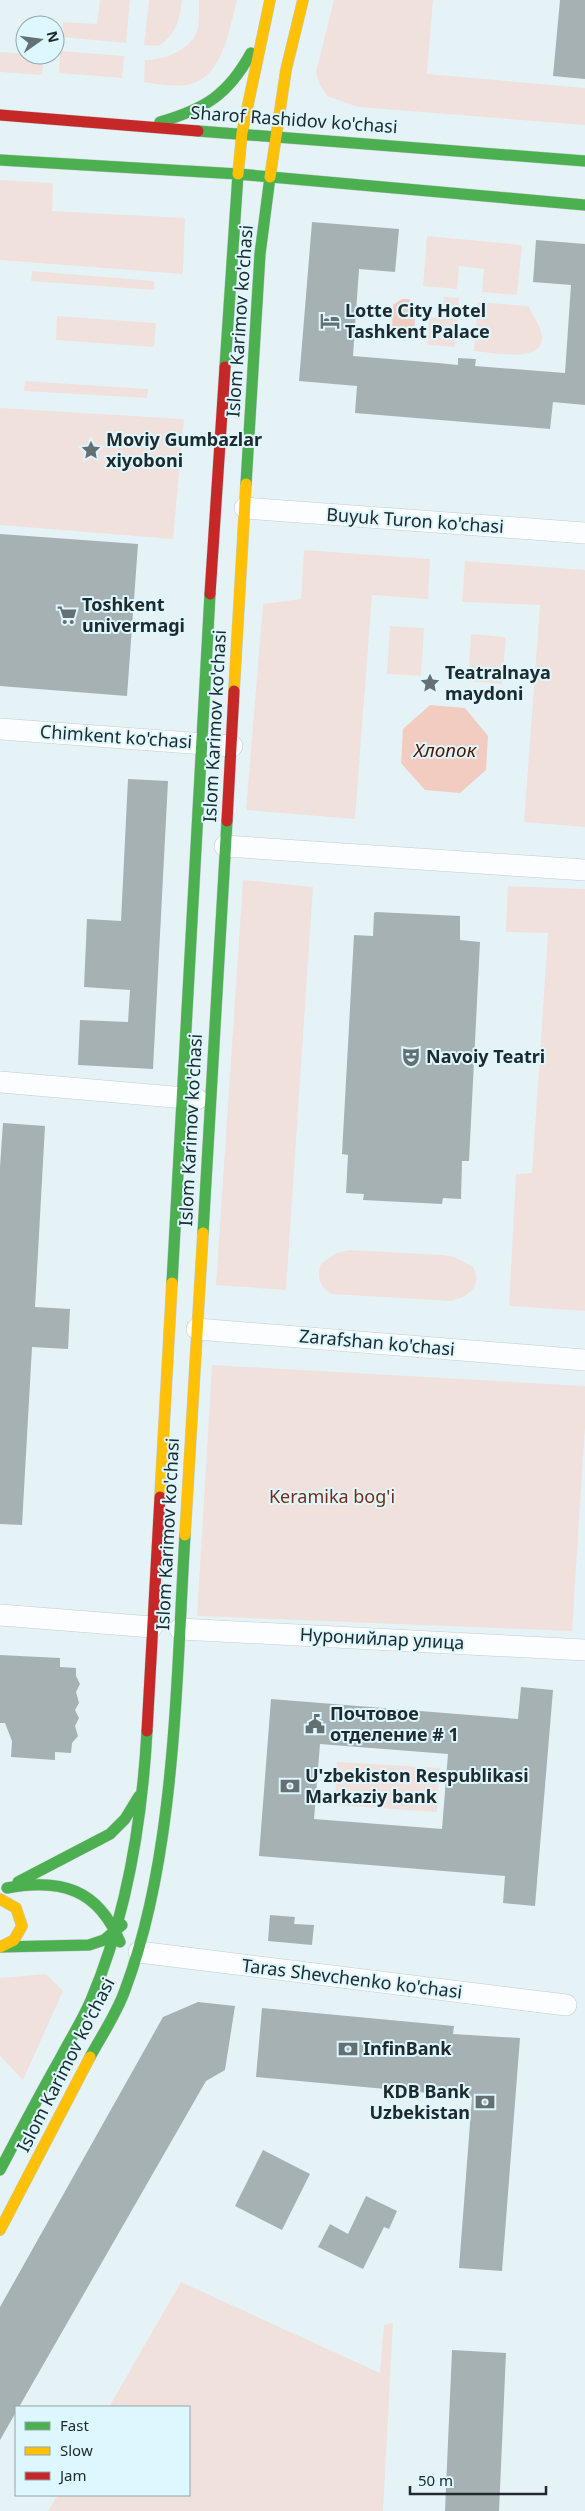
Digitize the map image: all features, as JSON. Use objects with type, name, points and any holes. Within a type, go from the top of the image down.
[{"type":"main road","name":"Islom Karimov ko'chasi","points":[[0,2230],[116,2012],[125,1990],[128,1955],[153,1897],[165,1827],[180,1630],[183,1328],[182,1098],[213,539],[242,133],[262,29],[270,0]]},
{"type":"main road","name":"Islom Karimov ko'chasi","points":[[0,2170],[90,2002],[99,1981],[116,1931],[132,1860],[144,1786],[152,1627],[183,1328],[211,1100],[260,254],[275,135],[286,70],[303,0]]},
{"type":"main road","points":[[133,125],[180,117],[217,99],[232,85],[244,68],[262,29]]},
{"type":"main road","name":"Sharof Rashidov ko'chasi","points":[[0,115],[275,135],[585,162]]},
{"type":"main road","points":[[0,160],[238,174],[585,205]]},
{"type":"main road","points":[[4,1890],[110,1834],[125,1819],[144,1786]]},
{"type":"main road","points":[[4,1890],[40,1883],[76,1889],[95,1903],[116,1931],[128,1955],[125,1990]]},
{"type":"main road","points":[[0,1947],[68,1946],[98,1943],[116,1931],[153,1897]]},
{"type":"main road","points":[[0,1899],[6,1900],[18,1911],[22,1926],[14,1940],[0,1947]]},
{"type":"main road","points":[[68,1946],[80,1950],[92,1960],[99,1981]]},
{"type":"street","name":"Buyuk Turon ko'chasi","points":[[245,508],[585,533]]},
{"type":"street","name":"Chimkent ko'chasi","points":[[0,728],[232,746]]},
{"type":"street","points":[[226,846],[585,870]]},
{"type":"street","points":[[0,1082],[211,1100]]},
{"type":"street","name":"Zarafshan ko'chasi","points":[[183,1328],[585,1360]]},
{"type":"street","points":[[0,1615],[152,1627]]},
{"type":"street","name":"Нуронийлар улица","points":[[180,1630],[585,1650]]},
{"type":"street","name":"Taras Shevchenko ko'chasi","points":[[128,1955],[566,2006]]},
{"type":"green space","points":[[100,0],[130,0],[126,43],[65,37],[65,22],[97,24]]},
{"type":"green space","points":[[149,0],[182,0],[180,14],[173,32],[158,46],[144,45]]},
{"type":"green space","points":[[199,0],[237,0],[227,38],[216,64],[208,74],[198,81],[186,85],[144,82],[145,60],[152,60],[175,53],[193,38],[199,24]]},
{"type":"green space","points":[[334,0],[433,0],[427,74],[585,88],[585,125],[358,107],[327,96],[319,83],[316,72]]},
{"type":"green space","points":[[65,51],[124,56],[122,78],[59,73],[59,65],[65,65]]},
{"type":"green space","points":[[0,52],[15,53],[15,65],[43,65],[42,75],[0,72]]},
{"type":"green space","points":[[0,180],[53,183],[52,211],[185,218],[183,274],[0,260]]},
{"type":"green space","points":[[427,236],[522,245],[517,295],[482,292],[484,269],[459,266],[457,289],[423,286]]},
{"type":"green space","points":[[32,271],[154,281],[154,290],[31,281]]},
{"type":"green space","points":[[444,297],[459,298],[455,347],[427,345],[429,317],[442,318]]},
{"type":"green space","points":[[478,302],[528,306],[541,330],[540,346],[534,351],[514,355],[474,351]]},
{"type":"green space","points":[[57,316],[156,323],[154,347],[56,340]]},
{"type":"green space","points":[[25,381],[148,389],[147,398],[24,391]]},
{"type":"green space","name":"Moviy Gumbazlar xiyoboni","points":[[0,408],[184,419],[173,539],[0,525]]},
{"type":"green space","points":[[304,550],[430,559],[428,599],[372,595],[355,819],[246,810],[263,604],[301,599]]},
{"type":"green space","points":[[465,561],[585,570],[585,827],[524,822],[540,605],[462,602]]},
{"type":"green space","points":[[390,626],[424,628],[421,676],[387,674]]},
{"type":"green space","points":[[471,634],[506,637],[502,684],[468,681]]},
{"type":"green space","points":[[243,880],[313,887],[286,1290],[216,1285]]},
{"type":"green space","points":[[508,886],[585,889],[585,1311],[509,1306],[516,1174],[532,1173],[548,933],[506,932]]},
{"type":"green space","points":[[350,1250],[455,1257],[473,1267],[476,1274],[475,1285],[463,1297],[451,1301],[332,1294],[320,1282],[321,1264],[336,1253]]},
{"type":"green space","name":"Keramika bog'i","points":[[212,1365],[585,1386],[585,1426],[572,1631],[197,1616]]},
{"type":"green space","points":[[337,1762],[440,1768],[437,1812],[335,1805]]},
{"type":"green space","points":[[46,1974],[63,1991],[23,2080],[0,2056],[0,1978]]},
{"type":"green space","points":[[181,2282],[380,2373],[384,2325],[393,2323],[383,2511],[48,2511],[57,2496],[190,2496],[190,2406],[110,2406]]},
{"type":"water","points":[[402,299],[409,299],[416,306],[414,332],[410,336],[402,338],[392,330],[393,305]]},
{"type":"water","name":"Хлопок","points":[[430,705],[465,708],[488,736],[486,770],[460,793],[425,790],[401,763],[403,729]]},
{"type":"building","points":[[560,0],[585,0],[585,79],[553,76]]},
{"type":"building","name":"Lotte City Hotel Tashkent Palace","points":[[312,222],[399,229],[395,272],[359,269],[353,356],[458,365],[458,358],[476,359],[475,366],[565,373],[571,285],[533,282],[536,240],[585,244],[585,405],[553,402],[550,429],[355,413],[357,386],[299,381]]},
{"type":"building","name":"Toshkent univermagi","points":[[0,534],[138,544],[127,696],[0,686]]},
{"type":"building","points":[[128,779],[168,781],[153,1069],[78,1065],[80,1020],[128,1022],[130,990],[84,987],[87,919],[121,921]]},
{"type":"building","name":"Navoiy Teatri","points":[[374,913],[460,916],[460,940],[480,942],[469,1161],[462,1161],[461,1199],[443,1198],[442,1204],[363,1200],[364,1194],[346,1193],[348,1155],[342,1154],[354,935],[373,936]]},
{"type":"building","points":[[3,1123],[45,1126],[35,1307],[70,1309],[68,1349],[32,1347],[22,1525],[0,1524],[0,1167]]},
{"type":"building","points":[[0,1655],[60,1658],[60,1667],[76,1668],[76,1676],[80,1684],[76,1692],[79,1703],[75,1710],[79,1718],[75,1726],[78,1736],[72,1743],[71,1753],[55,1752],[55,1760],[11,1757],[12,1741],[5,1723],[0,1723]]},
{"type":"building","name":"U'zbekiston Respublikasi Markaziy bank","points":[[521,1687],[553,1690],[535,1906],[503,1903],[505,1876],[259,1856],[271,1699],[518,1719]],"holes":[[[320,1744],[448,1754],[442,1829],[314,1819]]]},
{"type":"building","points":[[270,1915],[295,1917],[294,1924],[314,1925],[312,1945],[268,1941]]},
{"type":"building","points":[[198,2002],[235,2006],[225,2070],[206,2081],[20,2406],[15,2406],[15,2414],[0,2440],[0,2307],[163,2017]]},
{"type":"building","points":[[262,2008],[454,2026],[453,2034],[520,2038],[502,2271],[459,2268],[472,2097],[256,2077]]},
{"type":"building","points":[[263,2150],[310,2174],[282,2230],[235,2206]]},
{"type":"building","points":[[366,2196],[397,2211],[389,2229],[384,2227],[363,2269],[318,2247],[330,2224],[348,2234]]},
{"type":"building","points":[[452,2350],[506,2353],[499,2511],[445,2511]]},
{"type":"traffic: fast","points":[[160,122],[190,112],[214,98],[233,80],[251,53]]},
{"type":"traffic: fast","points":[[198,131],[585,161]]},
{"type":"traffic: fast","points":[[0,160],[238,174],[585,205]]},
{"type":"traffic: fast","points":[[225,367],[238,174]]},
{"type":"traffic: fast","points":[[246,484],[260,254],[270,177]]},
{"type":"traffic: fast","points":[[172,1283],[210,594]]},
{"type":"traffic: fast","points":[[203,1233],[227,821]]},
{"type":"traffic: fast","points":[[90,2057],[122,1999],[142,1938],[155,1882],[171,1766],[185,1535]]},
{"type":"traffic: fast","points":[[0,2170],[84,2014],[104,1968],[131,1868],[137,1834],[147,1731]]},
{"type":"traffic: fast","points":[[18,1882],[110,1834],[125,1819],[139,1796]]},
{"type":"traffic: fast","points":[[7,1888],[44,1885],[76,1891],[101,1910],[120,1942]]},
{"type":"traffic: fast","points":[[0,1947],[89,1945],[104,1940],[122,1925]]},
{"type":"traffic: slow","points":[[238,174],[242,133],[270,0]]},
{"type":"traffic: slow","points":[[270,177],[286,70],[303,0]]},
{"type":"traffic: slow","points":[[234,691],[246,484]]},
{"type":"traffic: slow","points":[[185,1535],[203,1233]]},
{"type":"traffic: slow","points":[[160,1497],[172,1283]]},
{"type":"traffic: slow","points":[[0,1899],[16,1908],[22,1926],[14,1940],[0,1947]]},
{"type":"traffic: slow","points":[[0,2230],[90,2057]]},
{"type":"traffic: jam","points":[[0,115],[198,131]]},
{"type":"traffic: jam","points":[[210,594],[225,367]]},
{"type":"traffic: jam","points":[[227,821],[234,691]]},
{"type":"traffic: jam","points":[[147,1731],[160,1497]]},
{"type":"place","name":"Lotte City Hotel Tashkent Palace","points":[[330,321]]},
{"type":"place","name":"Moviy Gumbazlar xiyoboni","points":[[91,450]]},
{"type":"place","name":"Toshkent univermagi","points":[[67,615]]},
{"type":"place","name":"Teatralnaya maydoni","points":[[430,683]]},
{"type":"place","name":"Navoiy Teatri","points":[[411,1057]]},
{"type":"place","name":"Почтовое отделение # 1","points":[[315,1724]]},
{"type":"place","name":"U'zbekiston Respublikasi Markaziy bank","points":[[290,1786]]},
{"type":"place","name":"InfinBank","points":[[348,2049]]},
{"type":"place","name":"KDB Bank Uzbekistan","points":[[485,2102]]}]
